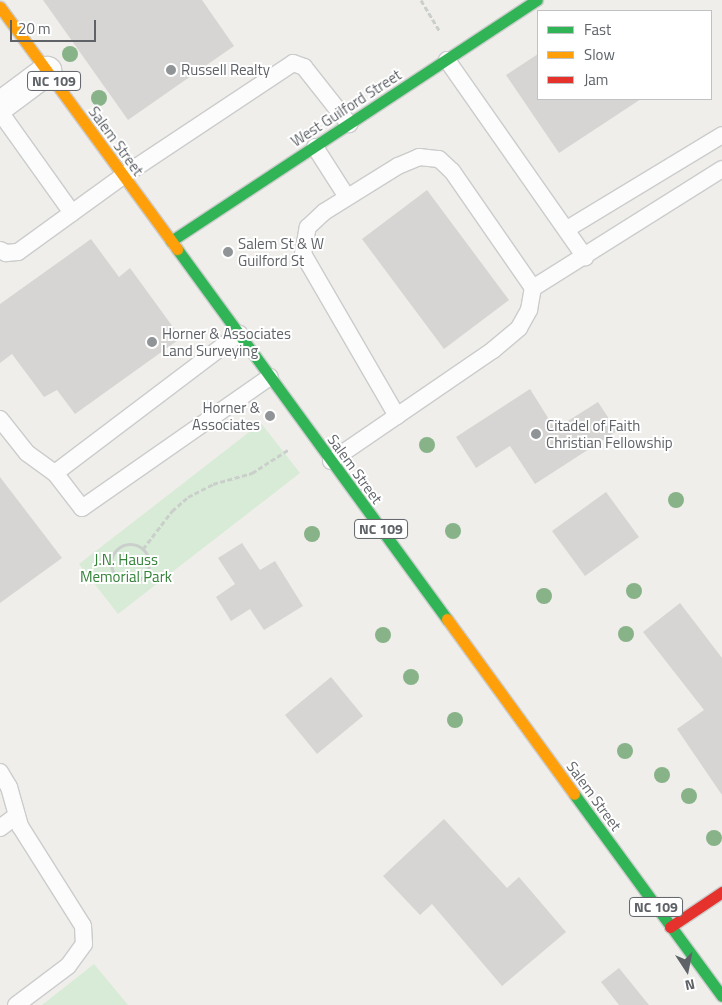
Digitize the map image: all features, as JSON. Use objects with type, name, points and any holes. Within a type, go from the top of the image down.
[{"type":"main road","name":"West Guilford Street","points":[[171,241],[537,0]]},
{"type":"main road","name":"Salem Street","points":[[0,6],[722,996]]},
{"type":"main road","points":[[670,926],[722,892]]},
{"type":"street","points":[[0,106],[47,71]]},
{"type":"lane","points":[[450,57],[585,257]]},
{"type":"lane","points":[[0,250],[6,253],[18,252],[123,176],[293,63],[304,67],[349,124]]},
{"type":"lane","points":[[0,112],[72,213]]},
{"type":"lane","points":[[567,229],[722,135]]},
{"type":"lane","points":[[315,147],[347,197]]},
{"type":"lane","points":[[330,461],[397,416],[493,350],[520,328],[529,310],[533,288],[452,171],[439,159],[419,156],[398,166],[347,197],[308,227],[303,254],[397,416]]},
{"type":"lane","points":[[533,288],[722,169]]},
{"type":"lane","points":[[56,473],[239,334]]},
{"type":"lane","points":[[0,419],[27,453],[56,473],[82,508],[270,377]]},
{"type":"lane","points":[[0,772],[9,787],[17,815],[44,868],[83,926],[84,944],[68,966],[16,1005]]},
{"type":"lane","points":[[0,828],[17,815]]},
{"type":"path","points":[[421,0],[450,57]]},
{"type":"path","points":[[143,549],[172,510],[188,497],[212,484],[252,473],[310,433]]},
{"type":"path","points":[[126,544],[143,549],[149,560],[147,573],[131,582],[118,578],[112,568],[116,551],[126,544]]},
{"type":"green space","name":"J.N. Hauss Memorial Park","points":[[261,423],[300,473],[118,614],[79,564]]},
{"type":"green space","points":[[94,964],[128,1005],[42,1005]]},
{"type":"building","points":[[43,0],[202,0],[234,46],[128,120]]},
{"type":"building","points":[[537,55],[537,100],[639,100],[559,153],[506,75]]},
{"type":"building","points":[[427,190],[509,300],[444,349],[362,239]]},
{"type":"building","points":[[91,239],[119,277],[130,268],[181,338],[75,414],[57,390],[44,397],[12,354],[0,363],[0,304]]},
{"type":"building","name":"Citadel of Faith Christian Fellowship","points":[[530,389],[555,429],[598,402],[617,431],[535,484],[510,446],[476,468],[456,437]]},
{"type":"building","points":[[0,477],[62,558],[0,603]]},
{"type":"building","points":[[606,492],[639,537],[585,576],[552,531]]},
{"type":"building","points":[[242,543],[260,570],[275,561],[303,606],[264,630],[250,609],[231,621],[216,597],[235,584],[218,558]]},
{"type":"building","points":[[680,603],[722,658],[722,795],[677,729],[704,710],[643,632]]},
{"type":"building","points":[[331,677],[363,716],[317,754],[285,715]]},
{"type":"building","points":[[444,819],[507,888],[519,877],[566,932],[502,986],[432,904],[420,915],[383,876]]},
{"type":"building","points":[[619,968],[649,1005],[619,1005],[601,982]]},
{"type":"traffic: fast","points":[[171,241],[537,0]]},
{"type":"traffic: fast","points":[[177,249],[447,619]]},
{"type":"traffic: fast","points":[[574,794],[722,996]]},
{"type":"traffic: slow","points":[[0,7],[177,249]]},
{"type":"traffic: slow","points":[[447,619],[574,794]]},
{"type":"traffic: jam","points":[[670,927],[722,892]]},
{"type":"place","name":"Russell Realty","points":[[171,70]]},
{"type":"place","name":"Salem St & W Guilford St","points":[[228,252]]},
{"type":"place","name":"Horner & Associates Land Surveying","points":[[152,342]]},
{"type":"place","name":"Horner & Associates","points":[[270,416]]},
{"type":"place","name":"Citadel of Faith Christian Fellowship","points":[[536,434]]}]
